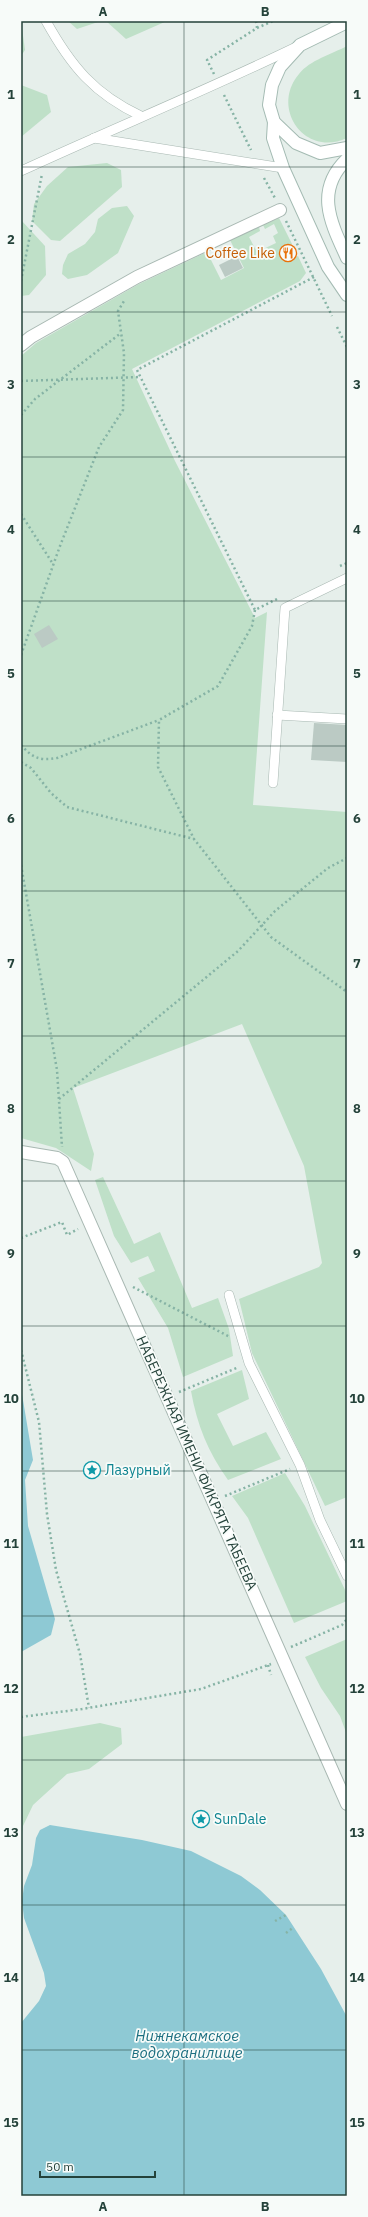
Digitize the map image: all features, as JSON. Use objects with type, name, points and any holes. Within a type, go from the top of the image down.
[{"type":"street","points":[[347,22],[300,45],[280,67],[272,85],[269,105],[274,122],[273,138],[283,168],[328,267],[347,295]]},
{"type":"street","points":[[274,122],[296,143],[307,149],[320,153],[347,148]]},
{"type":"street","points":[[347,159],[335,174],[329,188],[327,203],[334,231],[347,258]]},
{"type":"street","points":[[21,345],[31,336],[137,277],[280,210]]},
{"type":"street","name":"НАБЕРЕЖНАЯ ИМЕНИ ФИКРЯТА ТАБЕЕВА","points":[[21,1152],[57,1158],[63,1162],[345,1797]]},
{"type":"lane","points":[[46,21],[80,74],[114,101],[141,116]]},
{"type":"lane","points":[[21,171],[141,116],[219,84],[300,45]]},
{"type":"lane","points":[[94,138],[283,168]]},
{"type":"lane","points":[[273,783],[285,608],[347,578]]},
{"type":"lane","points":[[277,716],[347,719]]},
{"type":"lane","points":[[229,1295],[249,1363],[300,1465],[320,1520],[347,1576]]},
{"type":"path","points":[[256,21],[257,28]]},
{"type":"path","points":[[214,74],[207,60],[257,28],[273,21]]},
{"type":"path","points":[[224,95],[254,156]]},
{"type":"path","points":[[21,281],[45,160]]},
{"type":"path","points":[[264,177],[332,316]]},
{"type":"path","points":[[21,745],[30,754],[44,760],[57,758],[159,720],[218,686],[252,626],[255,610],[137,370],[314,277]]},
{"type":"path","points":[[21,655],[53,564],[99,447],[123,410],[124,353],[118,311],[126,297]]},
{"type":"path","points":[[337,327],[347,347]]},
{"type":"path","points":[[21,415],[35,399],[121,333]]},
{"type":"path","points":[[21,381],[140,377]]},
{"type":"path","points":[[21,514],[53,564]]},
{"type":"path","points":[[333,570],[347,563]]},
{"type":"path","points":[[255,610],[283,596]]},
{"type":"path","points":[[159,720],[158,767],[194,839],[271,937],[347,992]]},
{"type":"path","points":[[21,762],[31,768],[51,794],[67,807],[194,839]]},
{"type":"path","points":[[59,1099],[238,951],[275,911],[328,868],[347,858]]},
{"type":"path","points":[[21,865],[57,1070],[63,1155]]},
{"type":"path","points":[[21,1238],[62,1222],[67,1234]]},
{"type":"path","points":[[127,1284],[180,1310],[244,1345]]},
{"type":"path","points":[[21,1350],[39,1422],[47,1514],[56,1570],[80,1654],[90,1708]]},
{"type":"path","points":[[173,1395],[249,1363]]},
{"type":"path","points":[[213,1500],[300,1465]]},
{"type":"path","points":[[21,1717],[90,1708],[201,1689],[268,1665],[282,1655],[342,1625],[347,1619]]},
{"type":"path","points":[[268,1665],[272,1675]]},
{"type":"path","points":[[275,1921],[286,1915]]},
{"type":"path","points":[[286,1933],[294,1927]]},
{"type":"green space","points":[[21,21],[25,50],[21,56]]},
{"type":"green space","points":[[68,21],[101,21],[77,29]]},
{"type":"green space","points":[[106,21],[167,21],[126,39]]},
{"type":"green space","points":[[347,46],[347,138],[332,142],[318,141],[306,136],[296,126],[290,114],[288,101],[291,87],[299,74],[309,65]]},
{"type":"green space","points":[[21,85],[47,95],[51,112],[21,137]]},
{"type":"green space","points":[[107,163],[121,170],[122,187],[60,241],[51,240],[32,221],[34,204],[47,186],[68,167]]},
{"type":"green space","points":[[127,206],[134,216],[118,253],[87,275],[68,279],[62,274],[63,265],[68,254],[85,244],[95,232],[98,219],[112,208]]},
{"type":"green space","points":[[279,218],[292,244],[281,250],[287,262],[298,256],[306,273],[300,281],[132,369],[175,461],[255,618],[267,612],[253,805],[347,812],[347,1497],[325,1506],[252,1353],[239,1299],[319,1267],[322,1263],[304,1166],[242,1024],[73,1088],[94,1154],[91,1171],[56,1148],[21,1138],[21,356],[36,343],[139,284],[207,252],[221,280],[244,268],[230,240],[259,227],[260,231],[249,237],[257,252],[276,243],[273,236],[278,233],[274,224],[265,229],[263,225]]},
{"type":"green space","points":[[21,220],[45,246],[46,275],[29,295],[21,296]]},
{"type":"green space","points":[[103,1177],[134,1244],[160,1232],[192,1308],[218,1298],[229,1329],[233,1356],[183,1377],[168,1328],[138,1278],[155,1271],[148,1256],[131,1263],[114,1236],[95,1180]]},
{"type":"green space","points":[[242,1370],[249,1399],[217,1414],[233,1446],[266,1432],[281,1459],[228,1480],[204,1438],[196,1415],[191,1391]]},
{"type":"green space","points":[[285,1473],[305,1506],[347,1594],[347,1601],[294,1623],[248,1518],[232,1496]]},
{"type":"green space","points":[[347,1639],[347,1735],[340,1716],[321,1688],[305,1657]]},
{"type":"green space","points":[[100,1723],[121,1728],[122,1744],[89,1769],[67,1774],[33,1805],[23,1826],[21,1840],[21,1737]]},
{"type":"water","points":[[21,1388],[33,1460],[25,1480],[28,1526],[55,1619],[51,1635],[21,1652]]},
{"type":"water","name":"Нижнекамское водохранилище","points":[[50,1825],[142,1840],[191,1851],[241,1876],[260,1890],[286,1915],[321,1969],[347,2017],[347,2196],[21,2196],[21,2023],[39,2001],[46,1986],[44,1973],[24,1918],[22,1901],[24,1886],[32,1865],[36,1838],[40,1830]]},
{"type":"building","points":[[237,256],[243,268],[225,277],[219,265]]},
{"type":"building","points":[[49,625],[58,639],[42,648],[34,634]]},
{"type":"building","points":[[314,723],[347,725],[347,762],[311,760]]},
{"type":"place","name":"Coffee Like","points":[[288,253]]},
{"type":"place","name":"Лазурный","points":[[92,1470]]},
{"type":"place","name":"SunDale","points":[[201,1819]]}]
